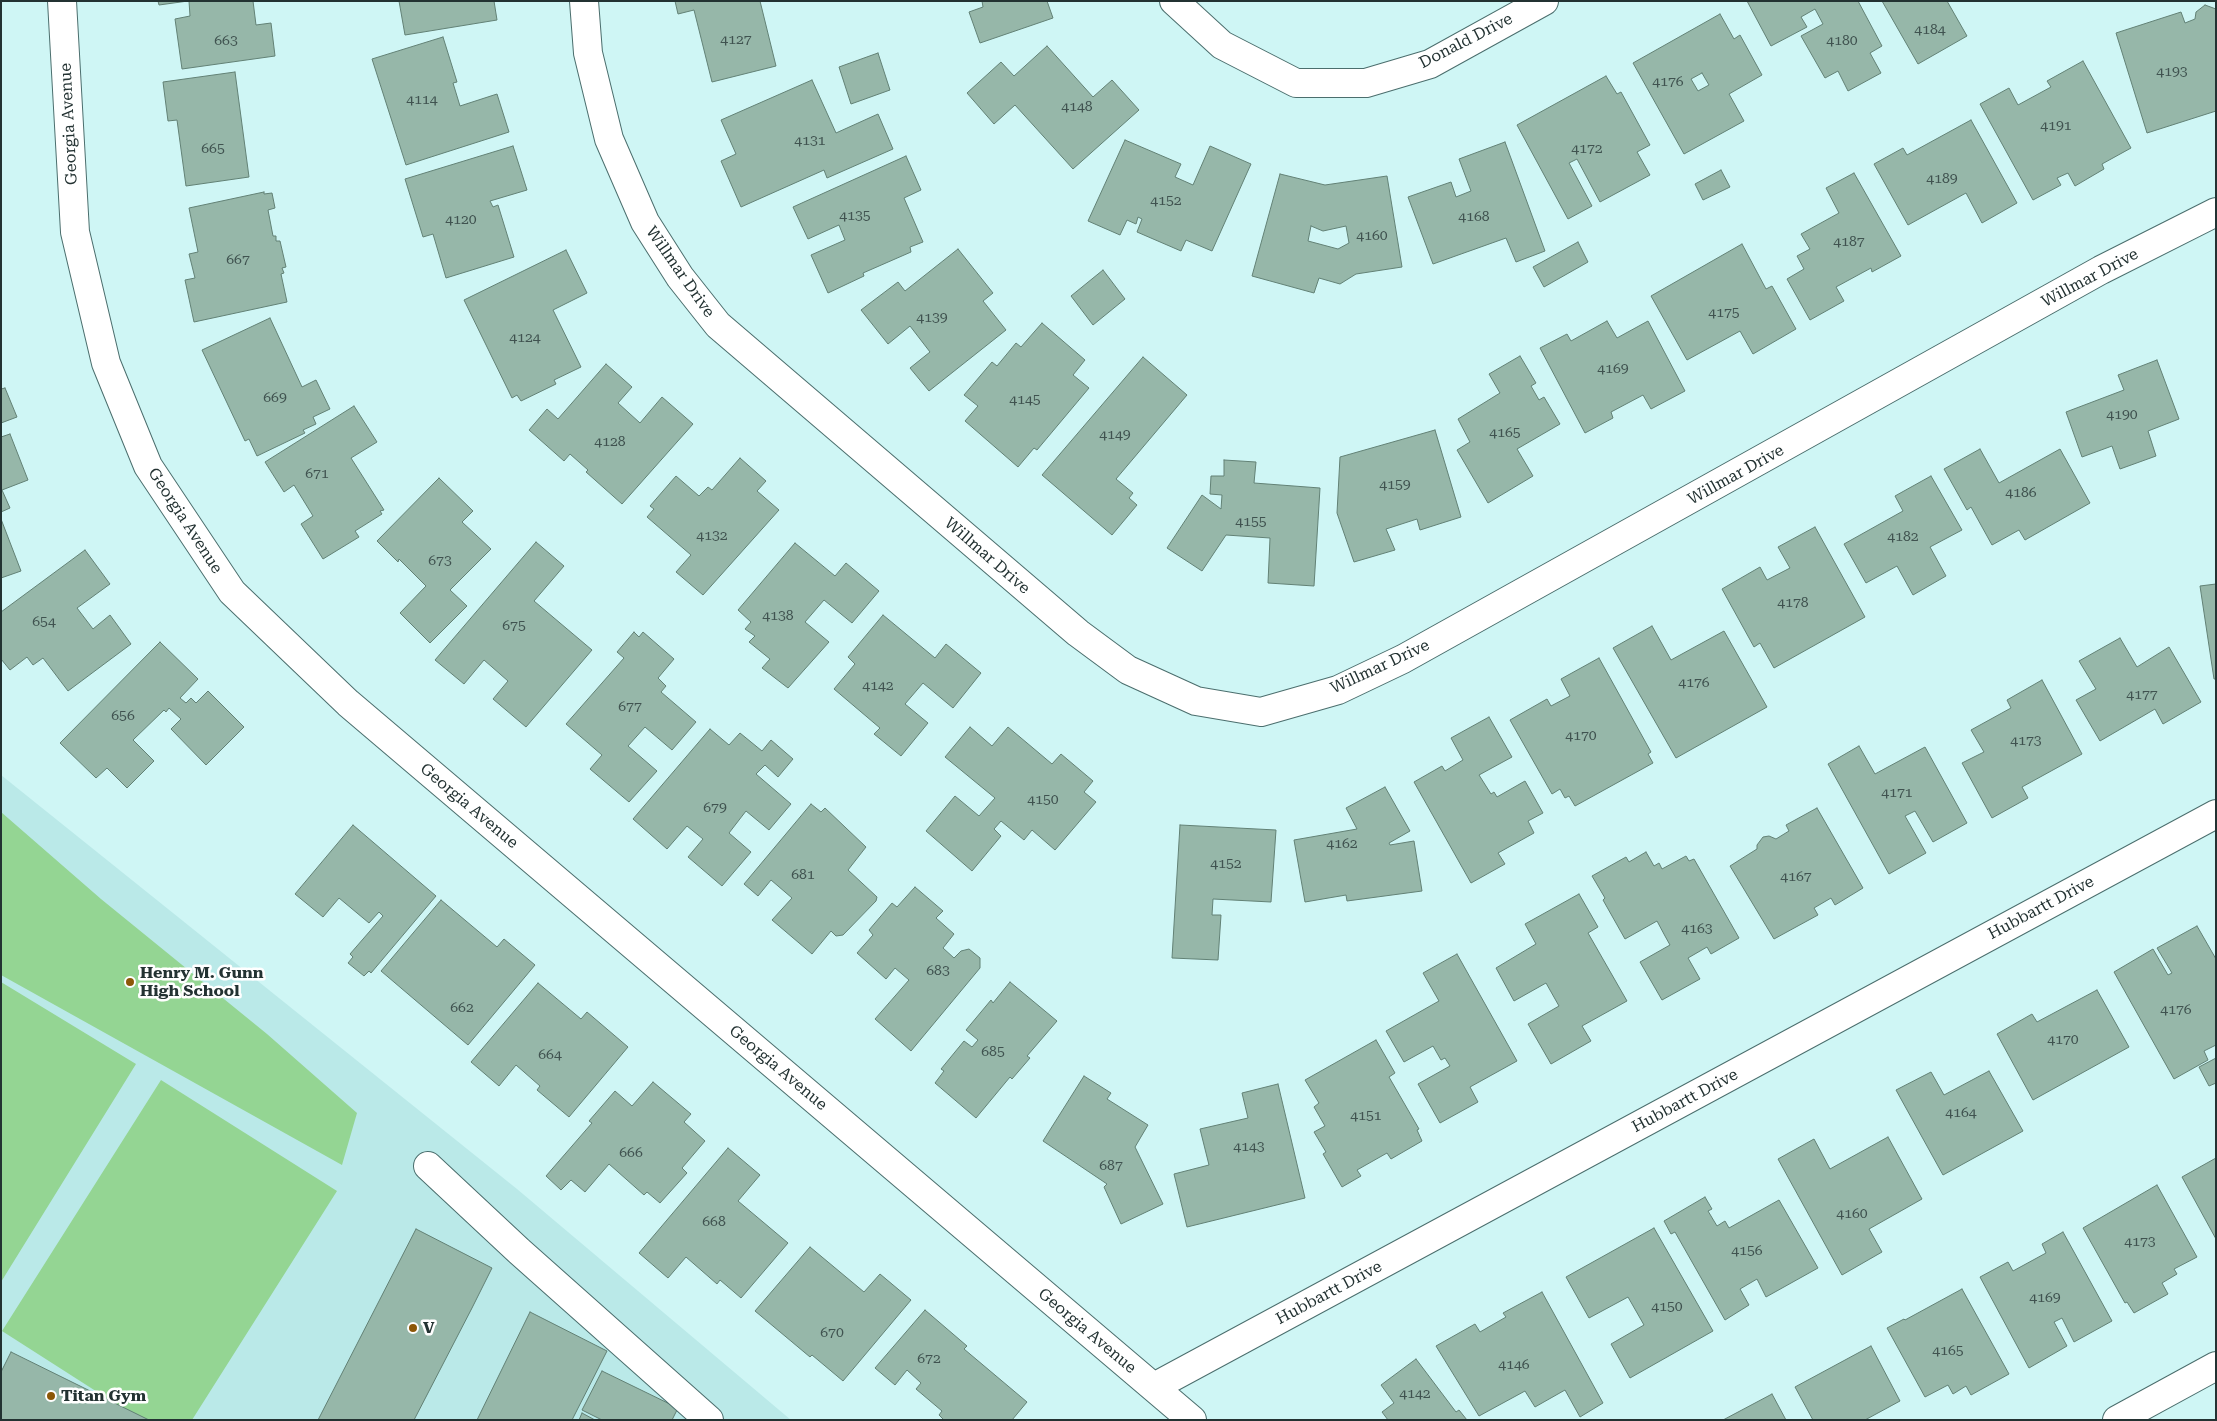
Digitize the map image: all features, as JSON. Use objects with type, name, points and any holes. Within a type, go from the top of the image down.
[{"type":"street","name":"Georgia Avenue","points":[[62,1],[74,232],[106,363],[148,466],[232,592],[348,703],[1192,1420]]},
{"type":"street","name":"Willmar Drive","points":[[584,1],[588,53],[609,139],[645,222],[680,277],[718,325],[1078,633],[1128,670],[1196,701],[1261,712],[1338,690],[1403,659],[2085,279],[2216,212]]},
{"type":"street","name":"Donald Drive","points":[[1174,1],[1222,45],[1296,83],[1366,83],[1430,64],[1544,1]]},
{"type":"street","name":"Hubbartt Drive","points":[[1154,1387],[2216,814]]},
{"type":"street","points":[[428,1166],[519,1251],[708,1420]]},
{"type":"street","points":[[2116,1420],[2216,1366]]},
{"type":"shaded area","name":"Henry M. Gunn High School","points":[[1,775],[517,1189],[791,1420],[1,1420]]},
{"type":"green space","points":[[1,812],[101,899],[267,1034],[357,1113],[342,1165],[1,975]]},
{"type":"green space","points":[[1,982],[136,1064],[1,1282]]},
{"type":"green space","points":[[161,1080],[337,1191],[192,1420],[141,1420],[2,1331]]},
{"type":"building","points":[[158,1],[188,1],[159,5]]},
{"type":"building","points":[[189,1],[253,1],[256,25],[271,23],[275,56],[182,69],[175,19],[190,16]]},
{"type":"building","points":[[399,1],[494,1],[497,20],[405,35]]},
{"type":"building","points":[[675,1],[760,1],[776,66],[712,82],[694,10],[678,14]]},
{"type":"building","points":[[982,1],[1047,1],[1053,18],[980,43],[969,12],[983,7]]},
{"type":"building","points":[[1747,1],[1858,1],[1882,46],[1870,53],[1881,73],[1848,91],[1838,71],[1825,78],[1801,36],[1823,24],[1815,9],[1801,17],[1807,27],[1771,46]]},
{"type":"building","points":[[1882,1],[1947,1],[1967,36],[1918,64]]},
{"type":"building","points":[[2205,5],[2216,9],[2216,111],[2147,133],[2116,33],[2181,12],[2185,23],[2195,19],[2196,12]]},
{"type":"building","points":[[1720,14],[1734,39],[1740,35],[1762,75],[1729,94],[1744,121],[1684,154],[1633,63]],"holes":[[[1702,73],[1709,85],[1698,91],[1691,79]]]},
{"type":"building","points":[[443,37],[457,82],[453,83],[460,106],[497,94],[509,132],[406,165],[372,59]]},
{"type":"building","points":[[1047,46],[1093,97],[1112,80],[1139,110],[1073,169],[1015,105],[994,124],[967,93],[1001,62],[1014,76]]},
{"type":"building","points":[[878,53],[890,90],[851,104],[839,67]]},
{"type":"building","points":[[2083,61],[2131,148],[2102,164],[2104,169],[2075,186],[2068,173],[2057,178],[2061,185],[2033,200],[1980,104],[2009,88],[2018,105],[2051,87],[2047,81]]},
{"type":"building","points":[[235,72],[249,177],[186,186],[177,120],[168,121],[163,82]]},
{"type":"building","points":[[1606,76],[1617,94],[1621,92],[1650,145],[1637,152],[1650,175],[1600,202],[1577,159],[1569,163],[1592,206],[1568,219],[1517,125]]},
{"type":"building","points":[[812,80],[836,133],[878,114],[893,149],[827,178],[824,170],[741,207],[721,161],[736,154],[721,120]]},
{"type":"building","points":[[1971,120],[2017,203],[1982,223],[1966,193],[1908,225],[1874,164],[1903,148],[1907,155]]},
{"type":"building","points":[[1125,140],[1181,164],[1175,177],[1193,185],[1210,146],[1251,164],[1212,251],[1186,240],[1181,251],[1137,232],[1142,219],[1138,217],[1136,224],[1127,220],[1120,235],[1088,221]]},
{"type":"building","points":[[1505,142],[1545,251],[1516,262],[1506,238],[1433,264],[1408,197],[1451,182],[1456,197],[1471,191],[1459,159]]},
{"type":"building","points":[[513,146],[527,190],[490,201],[493,207],[498,205],[514,257],[446,278],[433,234],[423,237],[405,179]]},
{"type":"building","points":[[906,156],[921,190],[904,198],[923,242],[910,247],[911,252],[863,273],[864,276],[828,293],[811,255],[845,240],[839,225],[808,239],[793,207]]},
{"type":"building","points":[[1721,170],[1730,187],[1703,200],[1695,184]]},
{"type":"building","points":[[1854,173],[1901,256],[1872,272],[1871,268],[1836,287],[1844,301],[1810,320],[1787,279],[1804,269],[1797,256],[1810,249],[1801,234],[1839,213],[1826,188]]},
{"type":"building","points":[[1280,174],[1325,185],[1387,176],[1402,267],[1356,274],[1340,284],[1319,278],[1314,293],[1252,276]],"holes":[[[1311,226],[1323,231],[1346,226],[1349,243],[1338,249],[1308,241]]]},
{"type":"building","points":[[264,192],[264,194],[272,193],[275,208],[268,210],[273,236],[276,236],[276,241],[280,241],[286,267],[282,268],[284,273],[281,274],[287,302],[194,322],[185,280],[195,278],[189,254],[198,252],[189,208]]},
{"type":"building","points":[[1578,242],[1588,262],[1544,287],[1533,267]]},
{"type":"building","points":[[1742,244],[1766,289],[1772,286],[1796,329],[1753,354],[1740,331],[1687,360],[1651,296]]},
{"type":"building","points":[[958,249],[993,293],[983,301],[1006,330],[929,391],[910,368],[930,352],[910,326],[888,344],[861,310],[898,282],[905,291]]},
{"type":"building","points":[[566,250],[587,293],[553,310],[581,367],[554,380],[556,384],[521,401],[517,395],[512,398],[464,300]]},
{"type":"building","points":[[1103,270],[1125,299],[1093,325],[1071,296]]},
{"type":"building","points":[[270,318],[302,387],[316,380],[330,409],[313,417],[316,424],[303,430],[305,433],[257,456],[249,439],[245,441],[202,350]]},
{"type":"building","points":[[1607,321],[1617,338],[1648,321],[1685,391],[1651,409],[1643,395],[1611,412],[1613,418],[1585,433],[1540,348],[1567,334],[1571,341]]},
{"type":"building","points":[[1042,323],[1085,360],[1073,375],[1089,388],[1037,450],[1034,448],[1018,467],[965,421],[978,406],[964,395],[992,362],[997,366],[1016,343],[1021,347]]},
{"type":"building","points":[[1520,356],[1536,383],[1531,386],[1539,400],[1544,397],[1560,424],[1517,449],[1533,476],[1488,503],[1457,450],[1470,442],[1458,419],[1500,393],[1489,374]]},
{"type":"building","points":[[1143,357],[1187,395],[1116,479],[1133,493],[1129,498],[1137,505],[1112,535],[1042,475]]},
{"type":"building","points":[[2157,360],[2179,419],[2148,431],[2156,456],[2120,469],[2112,446],[2082,457],[2066,412],[2124,390],[2118,375]]},
{"type":"building","points":[[606,364],[632,387],[618,403],[640,423],[662,397],[693,424],[622,504],[586,472],[588,470],[570,454],[564,461],[529,430],[547,409],[558,419]]},
{"type":"building","points":[[5,388],[17,417],[1,423],[1,389]]},
{"type":"building","points":[[354,406],[377,442],[351,458],[384,510],[380,511],[382,514],[355,531],[359,537],[323,559],[301,524],[313,516],[294,485],[284,492],[265,462]]},
{"type":"building","points":[[1435,430],[1461,517],[1420,530],[1417,519],[1386,529],[1395,550],[1354,562],[1337,513],[1340,457]]},
{"type":"building","points":[[10,434],[28,480],[2,490],[10,508],[1,512],[1,437]]},
{"type":"building","points":[[1980,449],[1999,483],[2060,449],[2090,503],[2025,540],[2019,530],[1992,545],[1971,507],[1967,510],[1944,469]]},
{"type":"building","points":[[740,458],[766,481],[757,491],[779,510],[703,595],[676,572],[691,555],[647,517],[654,509],[650,506],[676,476],[699,496],[708,487],[712,490]]},
{"type":"building","points":[[1224,460],[1256,462],[1254,483],[1320,488],[1314,586],[1268,583],[1270,538],[1226,535],[1202,571],[1167,548],[1202,495],[1221,509],[1222,495],[1210,494],[1211,476],[1224,476]]},
{"type":"building","points":[[1931,476],[1962,530],[1930,547],[1946,576],[1913,595],[1897,566],[1866,583],[1844,544],[1903,511],[1895,496]]},
{"type":"building","points":[[439,478],[473,511],[462,522],[491,549],[450,590],[467,606],[430,643],[400,613],[426,586],[399,559],[398,562],[377,541]]},
{"type":"building","points":[[1,519],[21,571],[1,578]]},
{"type":"building","points":[[1815,527],[1865,617],[1774,668],[1760,643],[1754,647],[1722,589],[1760,567],[1767,580],[1790,568],[1778,547]]},
{"type":"building","points":[[536,542],[564,566],[534,601],[592,650],[526,727],[493,699],[508,681],[484,660],[464,684],[435,660]]},
{"type":"building","points":[[795,543],[835,576],[846,563],[879,591],[852,623],[824,600],[805,622],[829,642],[788,688],[762,668],[770,659],[749,642],[755,636],[745,629],[751,622],[738,610]]},
{"type":"building","points":[[85,550],[110,584],[77,608],[93,629],[110,615],[131,644],[68,691],[43,658],[33,665],[27,657],[10,670],[1,659],[1,612]]},
{"type":"building","points":[[2216,584],[2216,679],[2214,679],[2200,586]]},
{"type":"building","points":[[883,615],[935,658],[946,644],[981,673],[953,708],[923,683],[905,704],[928,723],[901,756],[874,734],[880,728],[834,689],[855,664],[848,657]]},
{"type":"building","points":[[1652,626],[1671,660],[1724,631],[1767,707],[1676,758],[1613,648]]},
{"type":"building","points":[[634,632],[639,637],[643,632],[674,659],[658,678],[666,686],[661,692],[696,722],[672,750],[645,727],[628,746],[657,771],[629,802],[590,769],[602,755],[566,724],[624,658],[617,652]]},
{"type":"building","points":[[2120,638],[2137,667],[2169,647],[2201,702],[2163,724],[2155,709],[2100,741],[2076,700],[2096,689],[2079,661]]},
{"type":"building","points":[[160,642],[198,679],[180,698],[186,703],[191,698],[196,703],[208,691],[244,727],[206,765],[171,729],[181,719],[169,708],[166,712],[164,710],[133,740],[154,761],[127,788],[107,768],[96,778],[60,743]]},
{"type":"building","points":[[1599,658],[1651,752],[1648,754],[1653,763],[1575,806],[1569,796],[1565,798],[1560,789],[1552,794],[1510,720],[1547,699],[1551,706],[1570,696],[1561,679]]},
{"type":"building","points":[[2042,680],[2082,754],[2022,787],[2028,798],[1992,818],[1962,763],[1984,752],[1971,730],[2011,708],[2007,700]]},
{"type":"building","points":[[1489,717],[1512,757],[1479,775],[1491,794],[1494,792],[1497,797],[1525,781],[1543,813],[1528,821],[1534,833],[1498,853],[1505,864],[1471,883],[1414,782],[1442,766],[1445,771],[1463,760],[1451,738]]},
{"type":"building","points":[[970,727],[992,746],[1008,727],[1052,764],[1061,754],[1093,781],[1084,792],[1096,802],[1055,850],[1032,830],[1024,840],[1001,821],[994,829],[1001,836],[972,871],[926,831],[955,796],[979,816],[995,798],[945,757]]},
{"type":"building","points":[[710,729],[729,745],[740,733],[762,751],[771,740],[793,759],[778,777],[765,765],[756,774],[791,804],[769,830],[746,811],[729,833],[751,852],[722,886],[688,857],[703,839],[687,826],[667,849],[633,819]]},
{"type":"building","points":[[1859,746],[1875,774],[1925,747],[1967,823],[1933,842],[1915,811],[1905,816],[1926,853],[1889,874],[1828,764]]},
{"type":"building","points":[[1385,787],[1410,831],[1389,843],[1390,845],[1414,841],[1422,891],[1347,901],[1346,895],[1305,902],[1294,840],[1357,829],[1346,808]]},
{"type":"building","points":[[811,804],[821,812],[825,808],[866,847],[848,870],[877,897],[876,901],[843,935],[836,936],[831,931],[812,954],[772,920],[792,898],[771,880],[758,896],[744,884]]},
{"type":"building","points":[[1817,808],[1863,888],[1835,905],[1831,898],[1814,908],[1818,915],[1774,939],[1730,866],[1757,849],[1757,845],[1763,837],[1769,836],[1776,839],[1789,831],[1786,825]]},
{"type":"building","points":[[353,825],[436,896],[371,973],[369,971],[364,976],[348,963],[353,957],[350,954],[383,916],[379,912],[369,923],[339,898],[323,917],[295,894]]},
{"type":"building","points":[[1180,825],[1276,830],[1271,902],[1213,899],[1212,915],[1221,915],[1218,960],[1172,958]]},
{"type":"building","points":[[1646,852],[1654,866],[1659,863],[1662,869],[1686,856],[1689,861],[1694,859],[1739,938],[1711,954],[1707,947],[1688,958],[1700,979],[1662,1000],[1640,962],[1670,945],[1657,921],[1625,939],[1592,876],[1626,857],[1629,862]]},
{"type":"building","points":[[915,887],[943,911],[936,918],[954,934],[943,948],[954,958],[961,951],[969,949],[980,958],[980,968],[911,1051],[875,1019],[909,980],[895,968],[886,979],[857,953],[873,935],[869,930],[892,903],[897,907]]},
{"type":"building","points":[[1579,894],[1598,927],[1588,933],[1627,1001],[1582,1026],[1591,1041],[1551,1064],[1528,1024],[1559,1006],[1546,983],[1514,1001],[1496,968],[1536,944],[1525,924]]},
{"type":"building","points":[[441,900],[497,947],[504,939],[535,965],[468,1045],[381,971]]},
{"type":"building","points":[[2197,926],[2216,959],[2216,1045],[2204,1051],[2208,1060],[2174,1079],[2114,972],[2153,949],[2168,975],[2172,973],[2157,948]]},
{"type":"building","points":[[1457,954],[1517,1061],[1470,1087],[1478,1102],[1440,1123],[1418,1084],[1450,1066],[1445,1058],[1441,1060],[1433,1046],[1404,1062],[1386,1031],[1439,1001],[1423,973]]},
{"type":"building","points":[[1010,982],[1057,1021],[1027,1056],[1030,1058],[1012,1079],[1010,1077],[976,1118],[935,1083],[944,1071],[941,1069],[964,1041],[972,1047],[978,1040],[966,1030],[991,1000],[993,1003]]},
{"type":"building","points":[[538,983],[581,1019],[587,1012],[628,1047],[569,1117],[537,1090],[540,1086],[516,1065],[499,1086],[471,1062]]},
{"type":"building","points":[[2097,990],[2129,1047],[2033,1100],[1997,1034],[2032,1014],[2037,1022]]},
{"type":"building","points":[[1376,1040],[1395,1073],[1389,1077],[1419,1129],[1417,1130],[1422,1141],[1391,1159],[1387,1153],[1357,1170],[1361,1176],[1342,1187],[1323,1154],[1326,1152],[1314,1132],[1325,1126],[1314,1107],[1319,1103],[1305,1080]]},
{"type":"building","points":[[2216,1058],[2216,1083],[2209,1086],[2199,1067]]},
{"type":"building","points":[[1989,1071],[2023,1131],[1943,1175],[1896,1090],[1931,1072],[1944,1095]]},
{"type":"building","points":[[1084,1076],[1111,1093],[1107,1099],[1148,1125],[1135,1147],[1163,1204],[1121,1224],[1104,1187],[1107,1184],[1043,1141]]},
{"type":"building","points":[[653,1082],[691,1114],[684,1122],[705,1141],[682,1168],[687,1173],[660,1203],[647,1192],[644,1195],[609,1164],[585,1192],[571,1180],[561,1190],[546,1176],[592,1123],[589,1121],[615,1091],[632,1106]]},
{"type":"building","points":[[1278,1084],[1305,1198],[1187,1227],[1174,1174],[1209,1165],[1200,1129],[1248,1118],[1242,1093]]},
{"type":"building","points":[[1888,1137],[1922,1199],[1869,1229],[1882,1252],[1842,1275],[1778,1159],[1814,1139],[1830,1169]]},
{"type":"building","points":[[728,1148],[760,1175],[738,1201],[788,1243],[741,1298],[720,1280],[717,1284],[686,1257],[668,1278],[639,1253]]},
{"type":"building","points":[[2216,1158],[2216,1239],[2182,1177]]},
{"type":"building","points":[[2157,1185],[2197,1257],[2174,1269],[2177,1274],[2162,1283],[2168,1294],[2134,1313],[2127,1302],[2125,1303],[2083,1228]]},
{"type":"building","points":[[1705,1197],[1712,1209],[1708,1211],[1717,1226],[1725,1221],[1729,1228],[1779,1200],[1818,1268],[1766,1297],[1757,1279],[1740,1289],[1749,1305],[1725,1320],[1675,1232],[1671,1234],[1664,1221]]},
{"type":"building","points":[[1654,1228],[1713,1331],[1630,1378],[1611,1344],[1644,1325],[1628,1297],[1589,1318],[1566,1277]]},
{"type":"building","name":"V","points":[[416,1229],[492,1268],[472,1308],[414,1420],[318,1420]]},
{"type":"building","points":[[2063,1232],[2112,1321],[2074,1342],[2062,1318],[2054,1322],[2067,1346],[2029,1368],[1980,1277],[2008,1262],[2013,1271],[2046,1253],[2042,1244]]},
{"type":"building","points":[[810,1247],[864,1292],[880,1274],[911,1300],[843,1381],[812,1355],[810,1357],[755,1311]]},
{"type":"building","points":[[1962,1289],[2009,1374],[1971,1395],[1966,1386],[1953,1394],[1948,1385],[1925,1397],[1887,1328]]},
{"type":"building","points":[[1542,1292],[1603,1403],[1580,1417],[1565,1390],[1535,1407],[1525,1391],[1479,1416],[1436,1346],[1475,1324],[1480,1332],[1506,1317],[1503,1313]]},
{"type":"building","points":[[925,1310],[967,1346],[964,1349],[1027,1402],[1012,1420],[944,1420],[939,1415],[942,1411],[916,1389],[921,1383],[907,1370],[895,1385],[875,1368]]},
{"type":"building","points":[[530,1312],[607,1351],[572,1420],[477,1420]]},
{"type":"building","points":[[1871,1346],[1900,1401],[1865,1420],[1813,1420],[1795,1387]]},
{"type":"building","name":"Titan Gym","points":[[11,1352],[149,1420],[1,1420],[1,1372]]},
{"type":"building","points":[[1416,1359],[1456,1412],[1459,1410],[1467,1420],[1388,1420],[1382,1412],[1394,1403],[1381,1385]]},
{"type":"building","points":[[602,1371],[678,1408],[672,1420],[602,1420],[582,1410]]},
{"type":"building","points":[[1772,1394],[1786,1420],[1723,1420]]},
{"type":"building","points":[[582,1413],[595,1420],[579,1420]]},
{"type":"place","name":"Henry M. Gunn High School","points":[[130,982]]},
{"type":"place","name":"V","points":[[413,1328]]},
{"type":"place","name":"Titan Gym","points":[[51,1396]]}]
